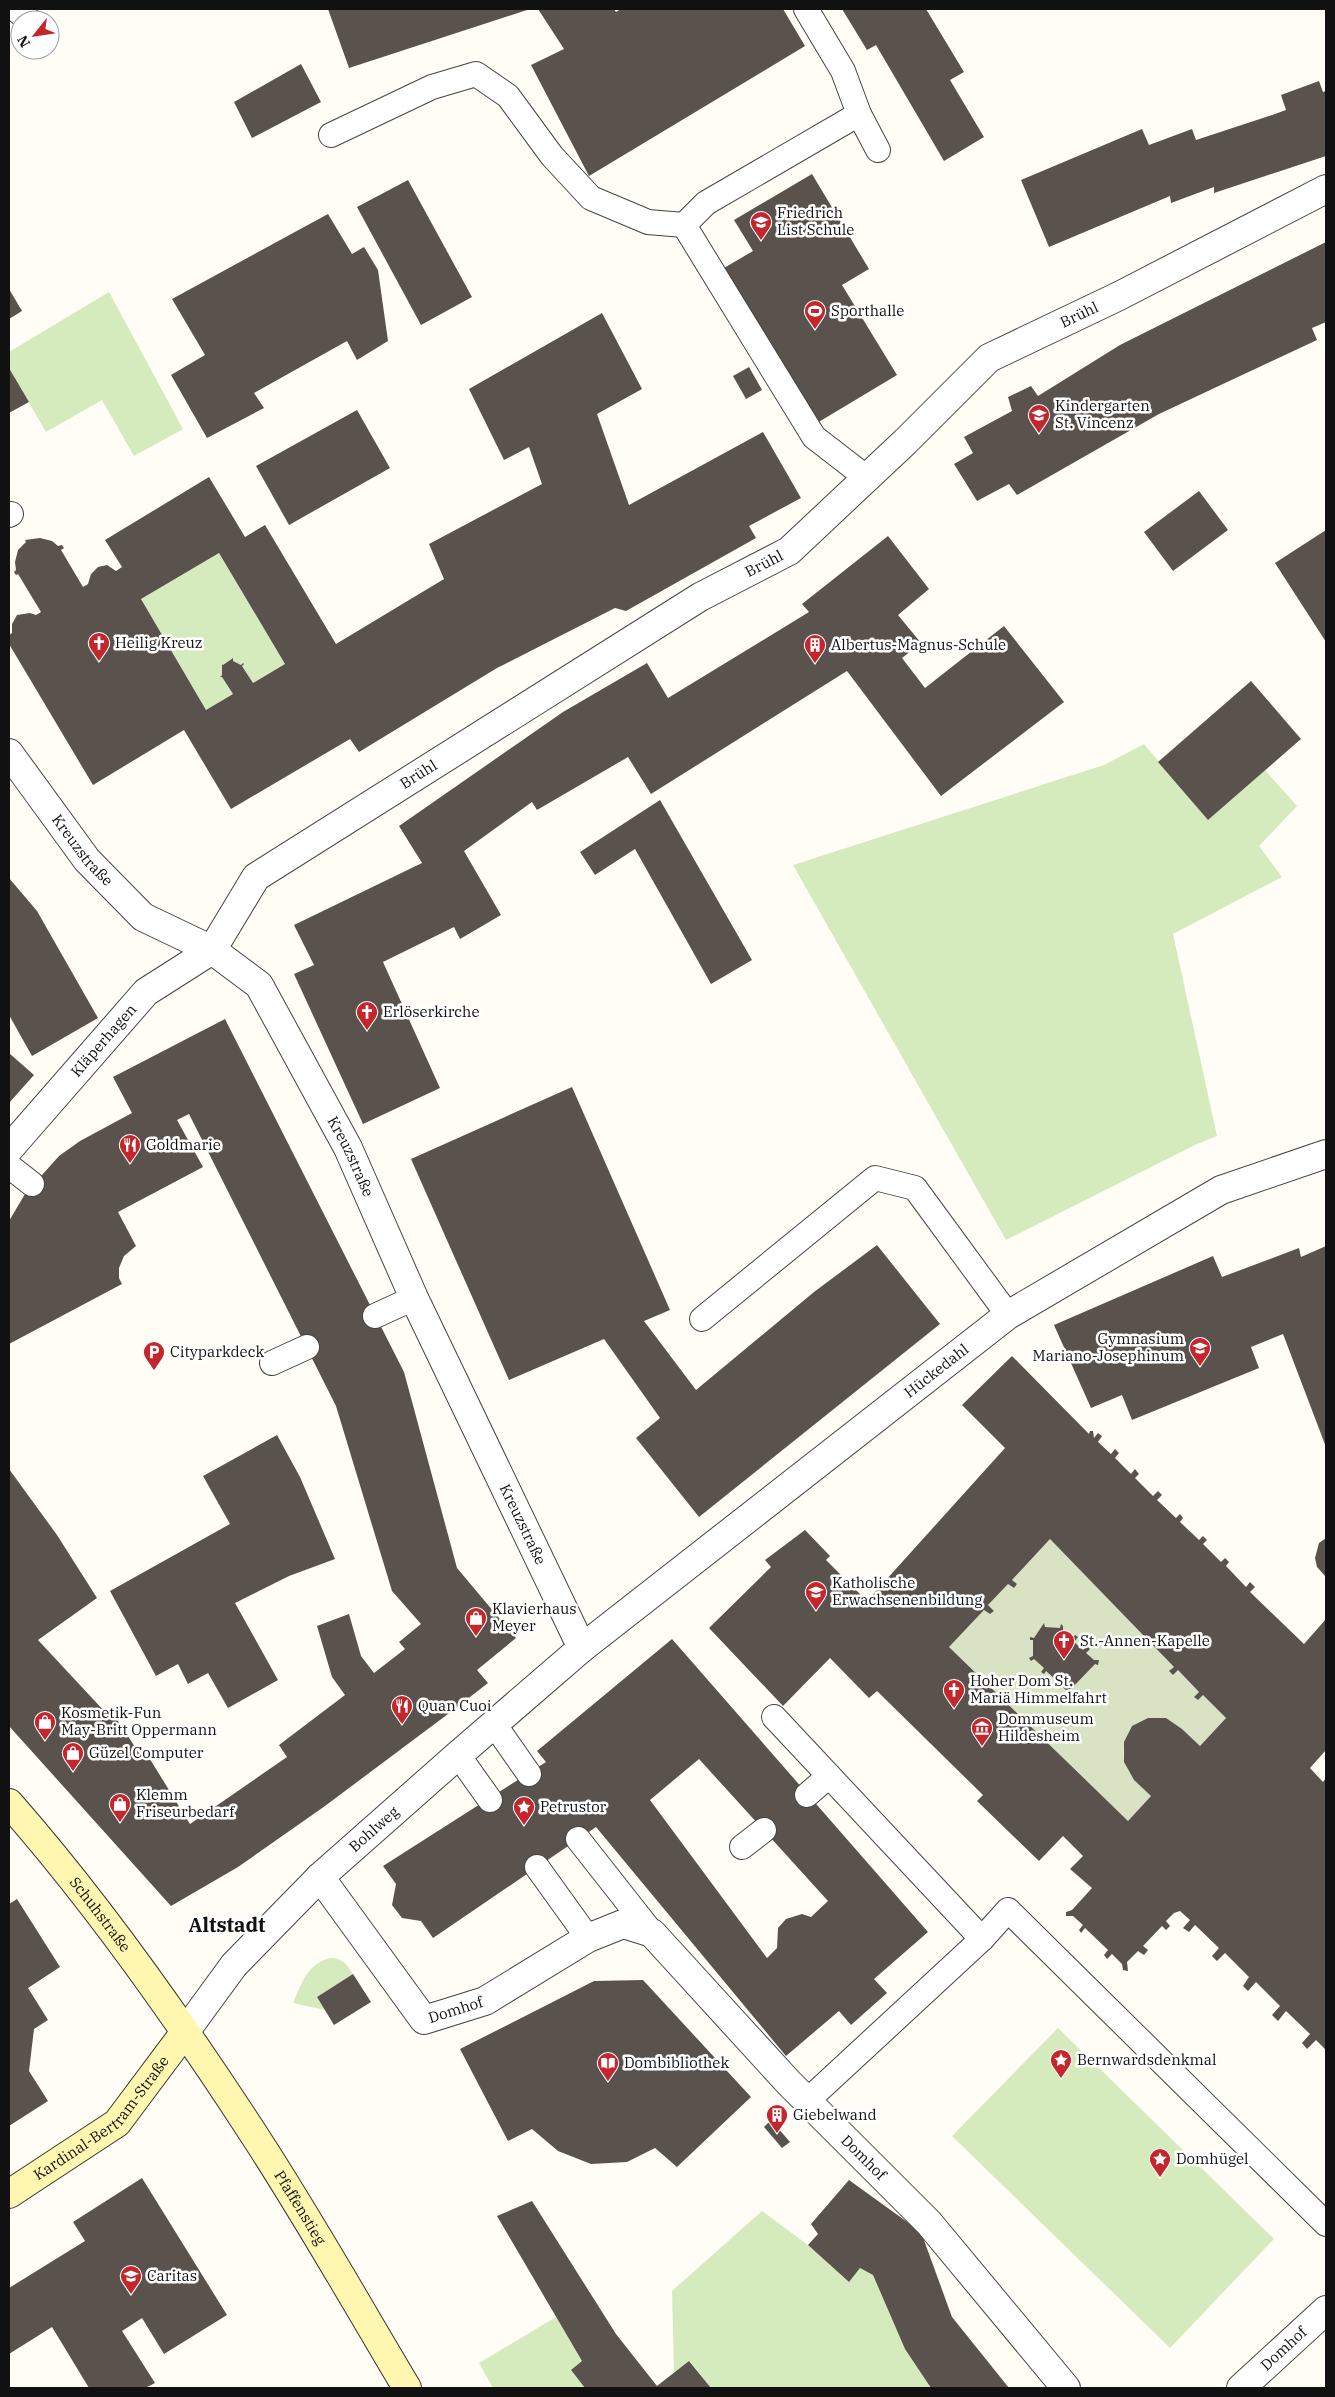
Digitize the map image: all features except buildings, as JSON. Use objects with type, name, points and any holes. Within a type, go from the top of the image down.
[{"type":"street","name":"Brühl","points":[[212,950],[256,877],[700,597],[789,551],[867,478],[989,358],[1118,296],[1326,190]]},
{"type":"street","name":"Kreuzstraße","points":[[9,753],[87,860],[143,917],[212,950],[259,985],[348,1148],[414,1298],[582,1648]]},
{"type":"street","name":"Kläperhagen","points":[[9,1149],[146,992],[212,950]]},
{"type":"street","name":"Hückedahl","points":[[582,1648],[1008,1315],[1221,1190],[1326,1154]]},
{"type":"street","name":"Bohlweg","points":[[185,2032],[234,1964],[320,1877],[458,1754],[582,1648]]},
{"type":"street","name":"Schuhstraße","points":[[9,1803],[43,1842],[185,2032]]},
{"type":"street","name":"Domhof","points":[[320,1877],[424,2020],[485,2001],[588,1938],[623,1924],[652,1933],[807,2101],[929,2223],[1066,2388]]},
{"type":"street","name":"Kardinal-Bertram-Straße","points":[[9,2194],[117,2123],[185,2032]]},
{"type":"street","name":"Pfaffenstieg","points":[[185,2032],[259,2142],[407,2388]]},
{"type":"street","name":"Domhof","points":[[1241,2388],[1326,2310]]},
{"type":"lane","points":[[806,9],[844,71],[859,114],[878,150]]},
{"type":"lane","points":[[331,135],[432,87],[476,74],[508,96],[552,156],[591,198],[648,222],[684,225],[706,203],[859,114]]},
{"type":"lane","points":[[684,225],[814,437],[867,478]]},
{"type":"lane","points":[[9,1166],[32,1184]]},
{"type":"lane","points":[[702,1319],[875,1178],[915,1188],[1008,1315]]},
{"type":"lane","points":[[375,1316],[414,1298]]},
{"type":"lane","points":[[272,1363],[307,1347]]},
{"type":"lane","points":[[774,1717],[982,1939]]},
{"type":"lane","points":[[494,1724],[529,1774]]},
{"type":"lane","points":[[458,1754],[490,1800]]},
{"type":"lane","points":[[807,1795],[829,1776]]},
{"type":"lane","points":[[742,1847],[764,1830]]},
{"type":"lane","name":"Domhof","points":[[578,1839],[652,1933]]},
{"type":"lane","points":[[537,1867],[588,1938]]},
{"type":"lane","points":[[807,2101],[982,1939],[1008,1910],[1326,2224]]},
{"type":"green space","points":[[109,292],[183,429],[134,456],[102,400],[46,432],[9,368],[9,352]]},
{"type":"green space","points":[[219,553],[285,664],[253,683],[242,666],[243,663],[241,665],[233,661],[232,658],[222,664],[222,675],[220,677],[222,677],[233,694],[206,710],[141,599]]},
{"type":"green space","points":[[1144,744],[1208,820],[1265,770],[1297,806],[1259,846],[1282,877],[1173,934],[1217,1136],[1195,1145],[1006,1240],[793,865],[1104,765]]},
{"type":"green space","points":[[1050,1539],[1174,1667],[1170,1672],[1173,1675],[1178,1670],[1199,1692],[1195,1697],[1198,1700],[1203,1695],[1226,1718],[1200,1746],[1132,1726],[1124,1748],[1126,1765],[1135,1780],[1151,1796],[1128,1821],[949,1647],[984,1610],[990,1614],[994,1611],[988,1605],[1008,1584],[1014,1588],[1017,1584],[1012,1580]]},
{"type":"green space","points":[[330,1958],[344,1962],[353,1974],[317,1997],[325,2010],[293,2003],[306,1975],[316,1965]]},
{"type":"green space","points":[[1058,2028],[1274,2239],[1170,2348],[952,2136]]},
{"type":"green space","points":[[762,2211],[808,2245],[849,2282],[860,2268],[873,2275],[905,2349],[931,2388],[711,2388],[690,2361],[674,2373],[672,2291]]},
{"type":"green space","points":[[556,2317],[582,2361],[571,2370],[585,2388],[493,2388],[479,2363]]},
{"type":"place","name":"Friedrich List Schule","points":[[761,241]]},
{"type":"place","name":"Sporthalle","points":[[815,330]]},
{"type":"place","name":"Kindergarten St. Vincenz","points":[[1039,434]]},
{"type":"place","name":"Heilig Kreuz","points":[[99,662]]},
{"type":"place","name":"Albertus-Magnus-Schule","points":[[815,664]]},
{"type":"place","name":"Erlöserkirche","points":[[367,1031]]},
{"type":"place","name":"Goldmarie","points":[[130,1164]]},
{"type":"place","name":"Gymnasium Mariano-Josephinum","points":[[1200,1367]]},
{"type":"place","name":"Cityparkdeck","points":[[154,1371]]},
{"type":"place","name":"Katholische Erwachsenenbildung","points":[[816,1611]]},
{"type":"place","name":"Klavierhaus Meyer","points":[[476,1637]]},
{"type":"place","name":"St.-Annen-Kapelle","points":[[1064,1660]]},
{"type":"place","name":"Hoher Dom St. Mariä Himmelfahrt","points":[[954,1709]]},
{"type":"place","name":"Quan Cuoi","points":[[402,1725]]},
{"type":"place","name":"Kosmetik-Fun May-Britt Oppermann","points":[[45,1741]]},
{"type":"place","name":"Dommuseum Hildesheim","points":[[982,1747]]},
{"type":"place","name":"Güzel Computer","points":[[73,1772]]},
{"type":"place","name":"Klemm Friseurbedarf","points":[[120,1823]]},
{"type":"place","name":"Petrustor","points":[[524,1826]]},
{"type":"place","name":"Bernwardsdenkmal","points":[[1061,2079]]},
{"type":"place","name":"Dombibliothek","points":[[608,2082]]},
{"type":"place","name":"Giebelwand","points":[[777,2134]]},
{"type":"place","name":"Domhügel","points":[[1160,2178]]},
{"type":"place","name":"Caritas","points":[[131,2295]]},
{"type":"district","name":"Altstadt","points":[[227,1925]]}]
